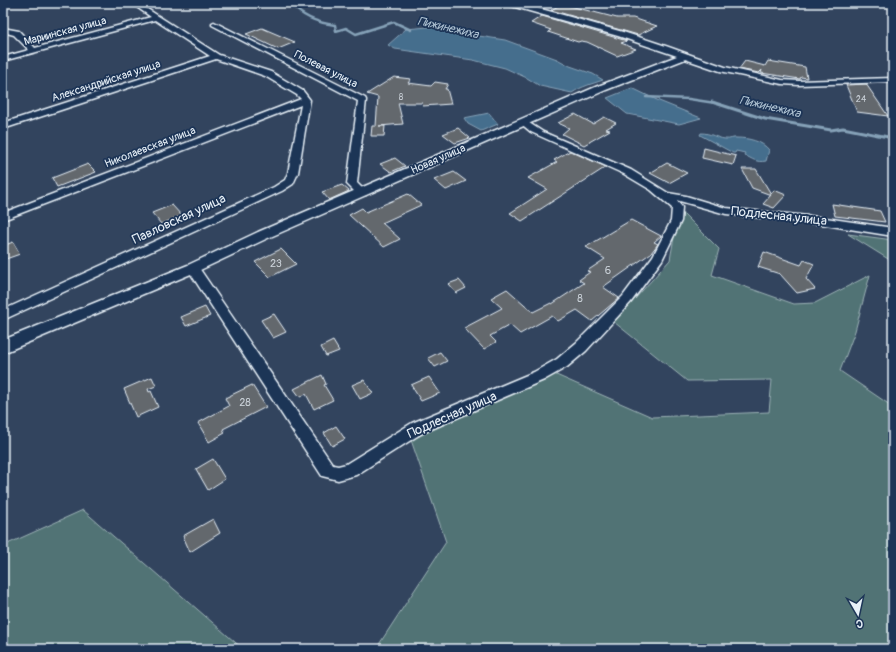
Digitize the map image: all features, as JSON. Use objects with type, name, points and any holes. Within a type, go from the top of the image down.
[{"type":"street","points":[[134,3],[216,57],[268,74],[300,93],[306,100]]},
{"type":"street","points":[[511,3],[625,34],[723,69],[782,82],[799,83],[893,80]]},
{"type":"street","name":"Мариинская улица","points":[[3,59],[155,18]]},
{"type":"street","name":"Полевая улица","points":[[214,24],[362,100],[352,184],[362,193]]},
{"type":"street","points":[[3,30],[16,34],[34,50]]},
{"type":"street","name":"Новая улица","points":[[3,347],[193,268],[263,235],[602,88],[685,56]]},
{"type":"street","name":"Александрийская улица","points":[[3,126],[216,57]]},
{"type":"street","name":"Николаевская улица","points":[[3,216],[306,100]]},
{"type":"street","name":"Павловская улица","points":[[3,315],[278,189],[289,182],[293,173],[306,100]]},
{"type":"street","name":"Подлесная улица","points":[[193,268],[328,471],[338,473],[350,470],[417,428],[533,379],[562,363],[581,346],[627,299],[658,257],[676,221],[677,207],[667,196],[605,161],[546,136],[523,122]]},
{"type":"street","name":"Подлесная улица","points":[[667,196],[680,197],[698,204],[753,215],[814,220],[893,232]]},
{"type":"green space","points":[[679,209],[719,249],[712,275],[794,304],[815,303],[870,275],[855,331],[840,371],[893,407],[893,649],[376,649],[446,542],[411,440],[554,374],[652,417],[769,412],[772,380],[687,381],[614,322],[670,260]]},
{"type":"green space","points":[[848,234],[893,240],[893,262]]},
{"type":"green space","points":[[83,510],[243,649],[3,649],[3,546]]},
{"type":"water","points":[[439,26],[446,31],[505,40],[557,59],[570,66],[593,74],[603,80],[583,87],[572,93],[540,86],[505,68],[473,60],[395,49],[388,45],[406,29]]},
{"type":"water","points":[[632,88],[701,118],[679,124],[627,114],[607,98]]},
{"type":"water","points":[[489,113],[498,124],[481,131],[468,124],[464,118]]},
{"type":"water","points":[[701,133],[725,139],[741,138],[759,142],[769,150],[766,161],[755,160],[744,155],[745,153],[736,151],[733,153],[700,135]]},
{"type":"building","points":[[562,4],[617,18],[633,18],[657,26],[638,35],[551,10]]},
{"type":"building","points":[[542,16],[627,41],[621,43],[636,49],[617,56],[587,42],[578,42],[548,32],[551,30],[531,23]]},
{"type":"building","points":[[262,28],[295,42],[278,49],[246,34]]},
{"type":"building","points":[[745,61],[765,66],[768,61],[805,67],[807,78],[801,77],[800,79],[761,73],[762,70],[759,73],[739,69]]},
{"type":"building","points":[[394,77],[411,79],[408,83],[431,86],[435,82],[448,84],[445,89],[447,89],[451,104],[423,106],[422,103],[398,103],[403,124],[379,126],[385,126],[384,136],[371,136],[372,126],[376,126],[378,97],[367,94]]},
{"type":"building","points":[[866,84],[888,116],[857,112],[846,85]]},
{"type":"building","points":[[575,114],[593,124],[604,117],[616,123],[606,129],[610,130],[584,145],[562,134],[569,128],[558,123]]},
{"type":"building","points":[[458,128],[470,138],[455,143],[443,134]]},
{"type":"building","points":[[704,148],[736,156],[733,165],[702,158]]},
{"type":"building","points":[[570,151],[606,167],[522,221],[510,213],[547,189],[528,178],[557,162],[554,160]]},
{"type":"building","points":[[395,158],[405,166],[391,172],[380,164]]},
{"type":"building","points":[[667,163],[687,173],[669,183],[650,173]]},
{"type":"building","points":[[88,164],[96,172],[57,187],[52,178]]},
{"type":"building","points":[[742,169],[756,169],[771,194],[774,190],[786,195],[774,208],[763,204],[771,195],[752,188]]},
{"type":"building","points":[[454,172],[466,181],[446,190],[434,180]]},
{"type":"building","points":[[342,185],[349,191],[329,200],[322,192]]},
{"type":"building","points":[[408,194],[421,205],[382,223],[400,239],[384,247],[349,215],[362,208],[366,212]]},
{"type":"building","points":[[832,204],[880,211],[885,222],[835,216]]},
{"type":"building","points":[[172,205],[182,216],[161,224],[152,213]]},
{"type":"building","points":[[631,220],[661,236],[654,242],[658,244],[651,253],[603,287],[619,298],[592,321],[577,310],[558,321],[552,316],[520,334],[510,325],[490,336],[496,342],[484,349],[464,328],[502,308],[491,298],[507,289],[533,312],[551,303],[552,304],[584,283],[579,280],[590,272],[587,271],[605,259],[586,247]]},
{"type":"building","points":[[13,242],[20,254],[3,260],[3,246]]},
{"type":"building","points":[[281,249],[296,264],[270,277],[255,262]]},
{"type":"building","points":[[764,252],[801,265],[804,260],[814,264],[806,279],[815,289],[797,293],[780,274],[758,267]]},
{"type":"building","points":[[459,280],[466,288],[456,293],[448,284]]},
{"type":"building","points":[[205,307],[210,316],[186,326],[181,317]]},
{"type":"building","points":[[274,314],[286,332],[273,338],[261,320]]},
{"type":"building","points":[[333,341],[339,351],[326,356],[321,347]]},
{"type":"building","points":[[440,352],[447,361],[435,367],[428,358]]},
{"type":"building","points":[[322,375],[326,384],[324,385],[333,400],[314,409],[306,394],[300,397],[294,389]]},
{"type":"building","points":[[152,377],[156,386],[148,389],[149,392],[151,391],[158,407],[136,417],[124,389]]},
{"type":"building","points":[[429,377],[440,393],[421,401],[411,385]]},
{"type":"building","points":[[364,380],[373,393],[360,399],[352,385]]},
{"type":"building","points":[[252,385],[266,407],[223,429],[225,433],[209,442],[198,423],[229,406],[225,398]]},
{"type":"building","points":[[336,426],[345,439],[332,446],[324,433]]},
{"type":"building","points":[[213,459],[225,479],[208,490],[196,469]]},
{"type":"building","points":[[213,519],[220,533],[190,552],[183,536]]},
{"type":"waterway","name":"Пижинежиха","points":[[290,3],[305,16],[322,23],[335,25],[336,31],[346,28],[356,34],[394,22],[411,30]]},
{"type":"waterway","name":"Пижинежиха","points":[[646,97],[689,99],[715,103]]},
{"type":"waterway","name":"Пижинежиха","points":[[712,102],[765,119],[831,130],[843,128],[893,138]]}]
